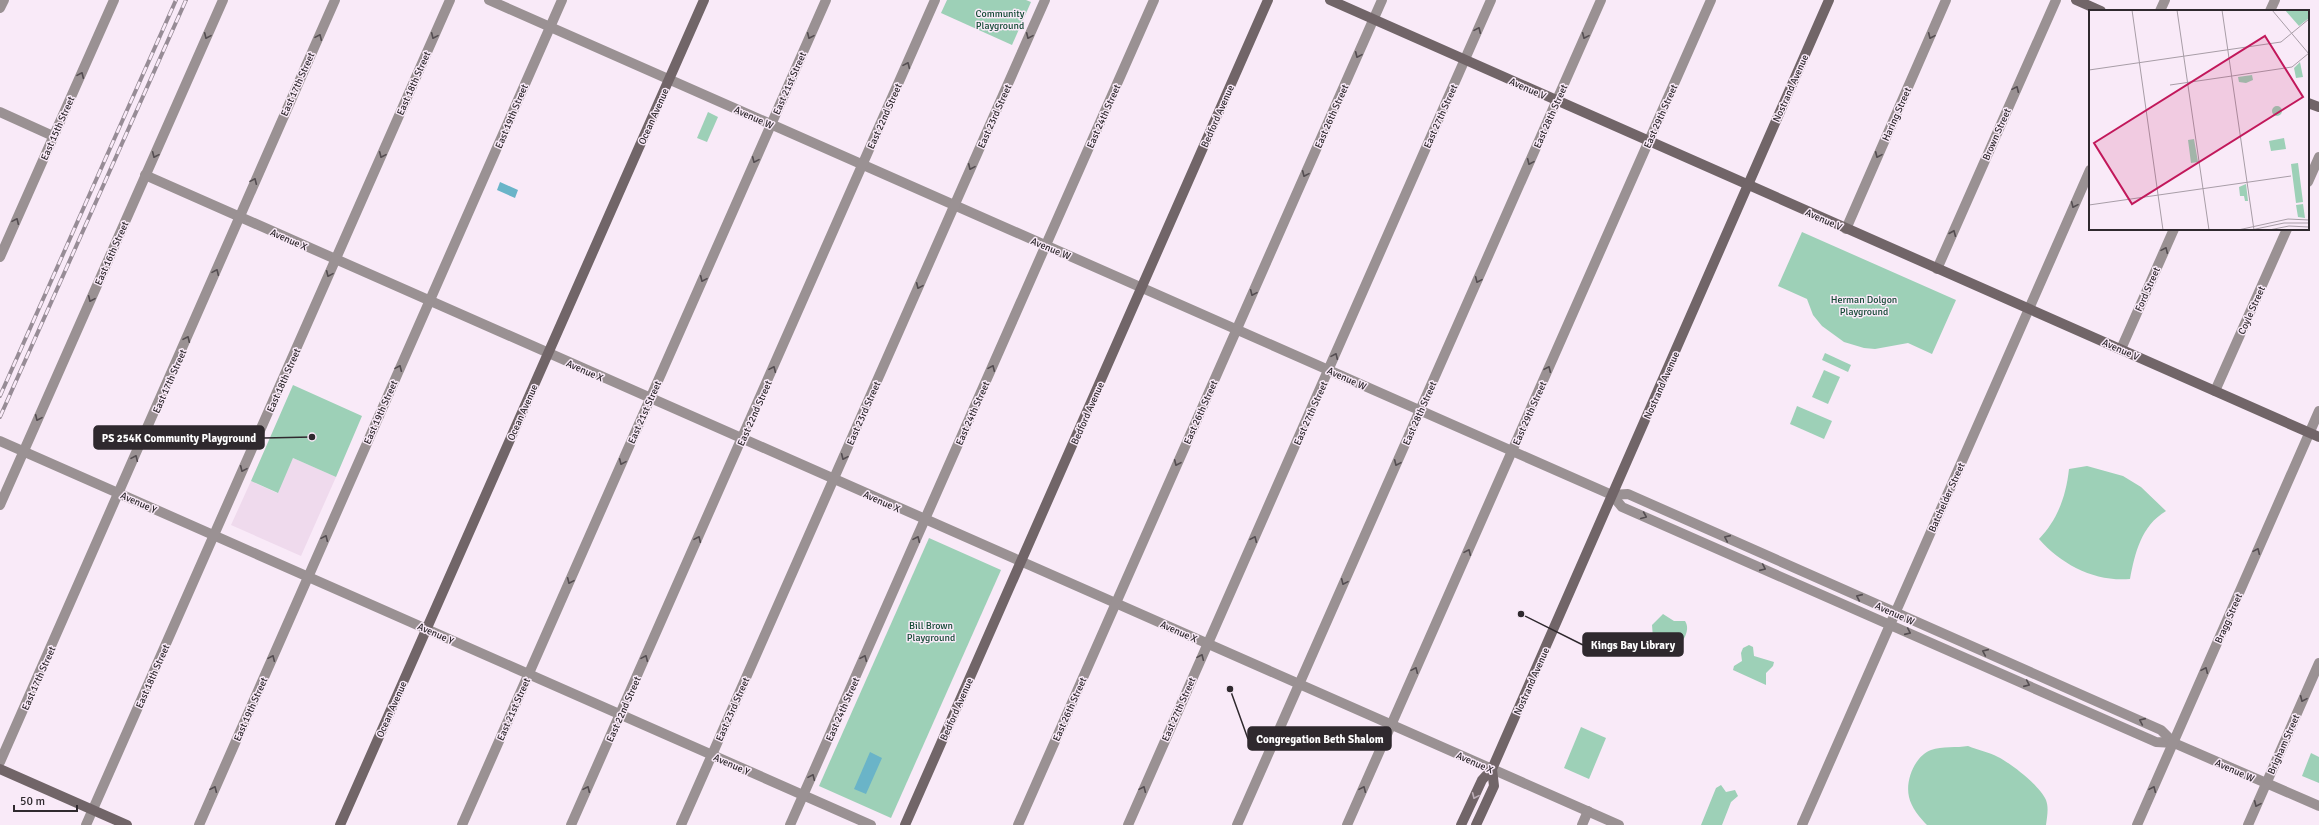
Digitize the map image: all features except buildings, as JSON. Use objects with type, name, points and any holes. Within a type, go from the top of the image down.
[{"type":"main road","name":"Ocean Avenue","points":[[340,825],[704,0]]},
{"type":"main road","name":"Bedford Avenue","points":[[905,825],[1268,0]]},
{"type":"main road","name":"Avenue V","points":[[1330,0],[1846,229],[2319,436]]},
{"type":"main road","name":"Nostrand Avenue","points":[[1461,825],[1482,780],[1492,769],[1829,0]]},
{"type":"main road","points":[[2076,0],[2099,10]]},
{"type":"main road","points":[[2309,103],[2319,107]]},
{"type":"main road","points":[[0,769],[127,825]]},
{"type":"main road","name":"Nostrand Avenue","points":[[1476,825],[1494,786],[1492,769]]},
{"type":"street","points":[[0,8],[4,0]]},
{"type":"street","name":"East 15th Street","points":[[0,257],[114,0]]},
{"type":"street","name":"East 16th Street","points":[[0,505],[223,0]]},
{"type":"street","name":"East 17th Street","points":[[0,762],[335,0]]},
{"type":"street","name":"East 18th Street","points":[[86,825],[450,0]]},
{"type":"street","name":"Avenue W","points":[[489,0],[669,78],[955,206],[1612,495],[1622,507],[2156,742],[2174,743],[2319,806]]},
{"type":"street","name":"East 19th Street","points":[[199,825],[562,0]]},
{"type":"street","name":"East 21st Street","points":[[462,825],[826,0]]},
{"type":"street","name":"East 22nd Street","points":[[572,825],[935,0]]},
{"type":"street","name":"East 23rd Street","points":[[681,825],[1045,0]]},
{"type":"street","name":"East 24th Street","points":[[790,825],[1154,0]]},
{"type":"street","name":"East 26th Street","points":[[1018,825],[1382,0]]},
{"type":"street","name":"East 27th Street","points":[[1128,825],[1492,0]]},
{"type":"street","name":"East 28th Street","points":[[1237,825],[1601,0]]},
{"type":"street","name":"East 29th Street","points":[[1347,825],[1710,0]]},
{"type":"street","name":"Haring Street","points":[[1846,229],[1946,0]]},
{"type":"street","name":"Brown Street","points":[[1937,269],[2056,0]]},
{"type":"street","points":[[2160,10],[2165,0]]},
{"type":"street","points":[[2270,10],[2275,0]]},
{"type":"street","points":[[0,112],[53,136]]},
{"type":"street","points":[[2309,180],[2319,157]]},
{"type":"street","name":"Batchelder Street","points":[[1802,825],[2089,172]]},
{"type":"street","name":"Avenue X","points":[[146,176],[1619,825]]},
{"type":"street","name":"Ford Street","points":[[2121,349],[2174,230]]},
{"type":"street","name":"Coyle Street","points":[[2215,391],[2287,230]]},
{"type":"street","name":"Bragg Street","points":[[2137,825],[2319,411]]},
{"type":"street","name":"Avenue Y","points":[[0,441],[871,825]]},
{"type":"street","name":"Avenue W","points":[[1612,495],[1628,494],[2161,730],[2174,743]]},
{"type":"street","name":"Brigham Street","points":[[2248,825],[2319,663]]},
{"type":"street","points":[[1582,825],[1588,811]]},
{"type":"shaded area","points":[[293,458],[336,477],[301,556],[231,525],[251,481],[277,493]]},
{"type":"green space","name":"Community Playground","points":[[947,0],[1026,0],[1031,2],[1012,45],[941,13]]},
{"type":"green space","points":[[708,112],[718,117],[707,142],[697,138]]},
{"type":"green space","name":"Herman Dolgon Playground","points":[[1802,232],[1956,300],[1932,354],[1908,343],[1875,349],[1864,348],[1844,342],[1822,326],[1813,315],[1807,299],[1778,286]]},
{"type":"green space","points":[[1825,353],[1851,365],[1848,372],[1822,360]]},
{"type":"green space","points":[[1824,370],[1840,377],[1828,404],[1812,397]]},
{"type":"green space","points":[[293,385],[362,416],[336,477],[293,458],[278,493],[251,481]]},
{"type":"green space","points":[[1797,406],[1832,421],[1824,439],[1790,424]]},
{"type":"green space","points":[[2087,466],[2123,476],[2141,487],[2166,511],[2157,517],[2140,541],[2130,579],[2104,578],[2080,570],[2058,557],[2039,539],[2046,531],[2060,507],[2066,489],[2069,469]]},
{"type":"green space","name":"Bill Brown Playground","points":[[929,538],[1001,570],[891,818],[819,786]]},
{"type":"green space","points":[[1663,614],[1674,621],[1685,621],[1687,624],[1686,635],[1677,649],[1653,638],[1652,625]]},
{"type":"green space","points":[[1749,645],[1753,647],[1754,656],[1774,662],[1773,666],[1766,673],[1766,685],[1733,670],[1734,666],[1742,661],[1741,653],[1743,648]]},
{"type":"green space","points":[[1581,727],[1606,738],[1589,779],[1564,768]]},
{"type":"green space","points":[[1968,746],[2004,760],[2038,788],[2043,794],[2047,803],[2048,809],[2046,825],[1927,825],[1919,816],[1910,801],[1908,783],[1912,769],[1920,757],[1931,750]]},
{"type":"green space","points":[[2311,753],[2319,757],[2319,783],[2302,776]]},
{"type":"green space","points":[[1721,785],[1726,792],[1735,790],[1738,796],[1731,802],[1722,825],[1701,825],[1716,788]]},
{"type":"water","points":[[500,182],[518,190],[515,198],[497,190]]},
{"type":"water","points":[[870,752],[882,758],[866,794],[854,789]]},
{"type":"railway","points":[[0,396],[176,0]]},
{"type":"railway","points":[[0,417],[186,0]]},
{"type":"place","name":"PS 254K Community Playground","points":[[312,437]]},
{"type":"place","name":"Kings Bay Library","points":[[1521,614]]},
{"type":"place","name":"Congregation Beth Shalom","points":[[1230,689]]}]
